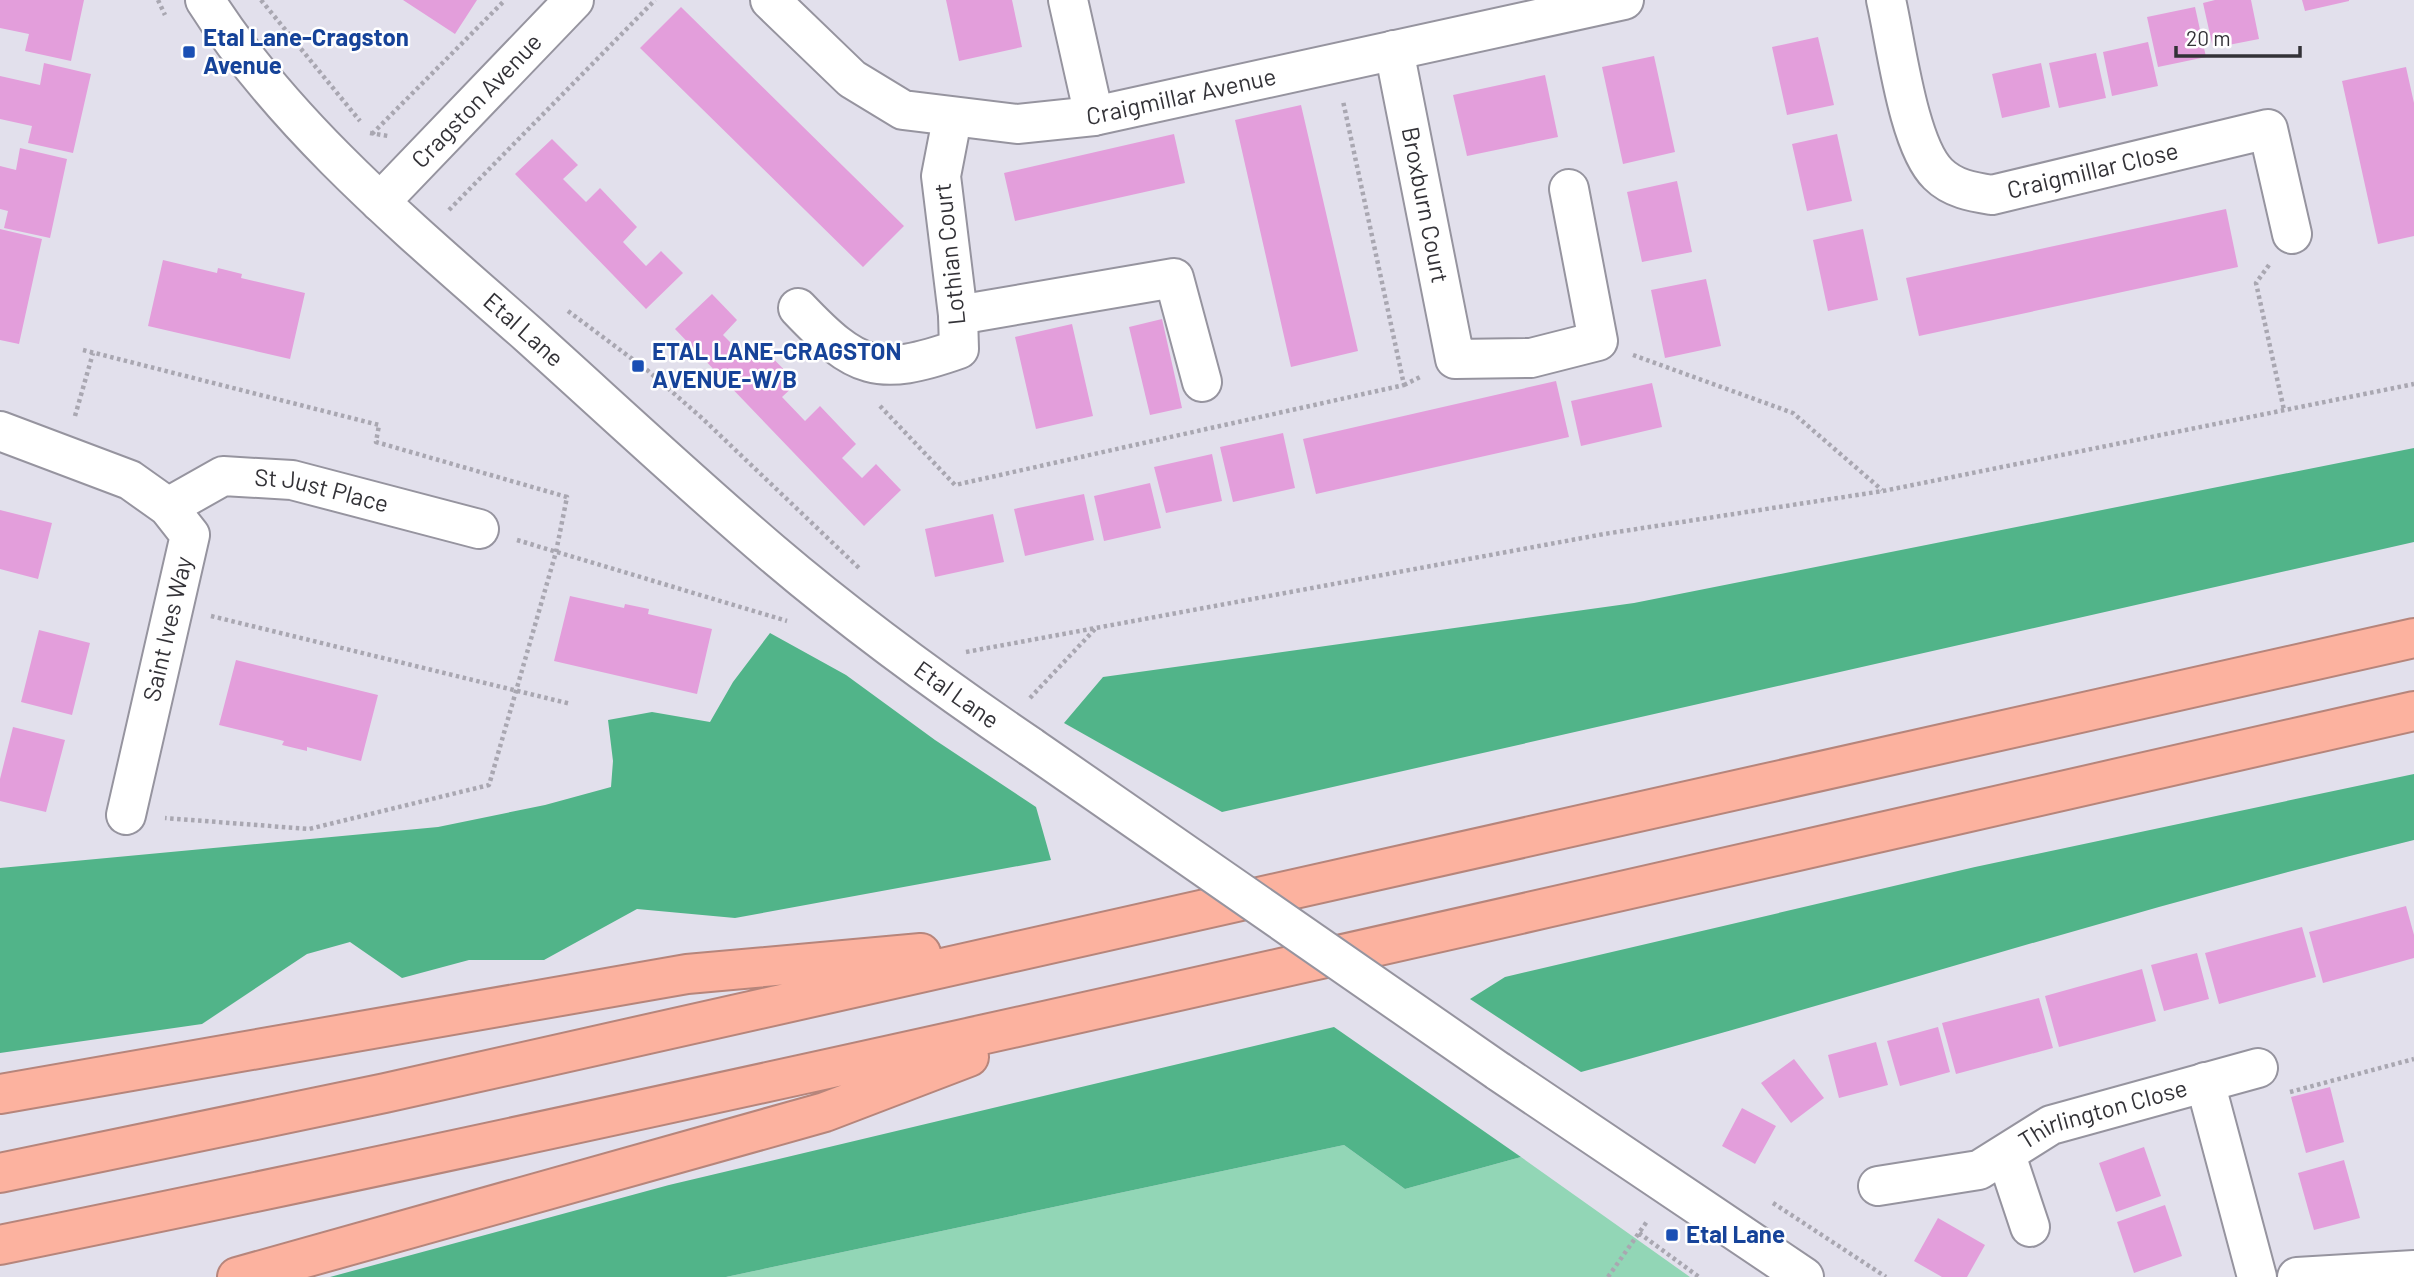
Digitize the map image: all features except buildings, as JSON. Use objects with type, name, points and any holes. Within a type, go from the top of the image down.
[{"type":"highway","points":[[0,1173],[385,1093],[2414,638]]},
{"type":"highway","points":[[0,1245],[392,1165],[1093,1011],[2414,711]]},
{"type":"highway","points":[[0,1094],[687,974],[1082,938]]},
{"type":"highway","points":[[237,1277],[825,1112],[1093,1011]]},
{"type":"street","name":"Etal Lane","points":[[205,0],[224,30],[307,128],[380,202],[771,552],[925,675],[1498,1072],[1803,1277]]},
{"type":"street","name":"Cragston Avenue","points":[[380,202],[574,0]]},
{"type":"street","name":"Craigmillar Avenue","points":[[770,0],[852,79],[903,110],[952,119],[1017,124],[1094,116],[1604,2]]},
{"type":"street","name":"Craigmillar Close","points":[[1886,0],[1919,148],[1938,175],[1963,190],[1992,195],[2268,129],[2292,234]]},
{"type":"street","points":[[1076,2],[1094,116]]},
{"type":"street","name":"Broxburn Court","points":[[1394,50],[1455,359],[1531,358],[1598,341]]},
{"type":"street","name":"Lothian Court","points":[[952,119],[941,176],[958,332]]},
{"type":"street","points":[[1569,189],[1598,341]]},
{"type":"street","points":[[798,307],[839,349],[870,363],[912,364],[958,332],[1174,278],[1202,382]]},
{"type":"street","name":"Saint Ives Way","points":[[0,431],[130,480],[168,507],[190,535],[126,815]]},
{"type":"street","name":"St Just Place","points":[[168,507],[223,476],[292,480],[478,528]]},
{"type":"street","name":"Thirlington Close","points":[[1878,1186],[1979,1170],[2051,1125],[2205,1082],[2270,1081]]},
{"type":"street","name":"Thirlington Close","points":[[2205,1082],[2257,1277]]},
{"type":"street","name":"Thirlington Close","points":[[2006,1155],[2030,1227]]},
{"type":"street","points":[[2297,1277],[2414,1270]]},
{"type":"path","points":[[261,0],[285,33],[371,134],[397,136],[447,186],[448,210],[457,218]]},
{"type":"path","points":[[371,134],[506,0]]},
{"type":"path","points":[[448,210],[655,0]]},
{"type":"path","points":[[2284,410],[2256,283],[2292,234]]},
{"type":"path","points":[[566,310],[647,370],[684,402],[871,578]]},
{"type":"path","points":[[1598,341],[1793,413],[1883,491]]},
{"type":"path","points":[[83,350],[379,425],[376,442],[567,496],[556,552],[489,785],[309,829],[126,815]]},
{"type":"path","points":[[64,456],[93,353]]},
{"type":"path","points":[[966,661],[957,654],[1604,534],[1883,491],[2414,384]]},
{"type":"path","points":[[478,528],[784,619]]},
{"type":"path","points":[[173,606],[571,705]]},
{"type":"path","points":[[1024,705],[1097,628]]},
{"type":"path","points":[[2270,1081],[2414,1059]]},
{"type":"path","points":[[1608,1277],[1671,1187]]},
{"type":"path","points":[[1639,1233],[1699,1277]]},
{"type":"green space","points":[[2414,448],[2414,542],[1222,812],[1064,723],[1103,677],[1634,603]]},
{"type":"green space","points":[[770,633],[846,675],[935,740],[1036,807],[1051,860],[735,918],[637,909],[544,960],[469,960],[402,978],[350,942],[307,954],[202,1024],[0,1053],[0,868],[438,827],[545,805],[611,787],[613,761],[608,720],[652,712],[710,722],[733,682]]},
{"type":"green space","points":[[2414,774],[2414,840],[2205,894],[1581,1072],[1470,999],[1505,977],[1975,867]]},
{"type":"green space","points":[[1334,1027],[1521,1157],[1405,1189],[1344,1145],[726,1277],[330,1277],[669,1185]]},
{"type":"green space","points":[[1344,1145],[1405,1189],[1521,1157],[1690,1277],[726,1277]]},
{"type":"place","name":"Etal Lane-Cragston Avenue","points":[[189,52]]},
{"type":"place","name":"ETAL LANE-CRAGSTON AVENUE-W/B","points":[[638,366]]},
{"type":"place","name":"Etal Lane","points":[[1672,1235]]}]
